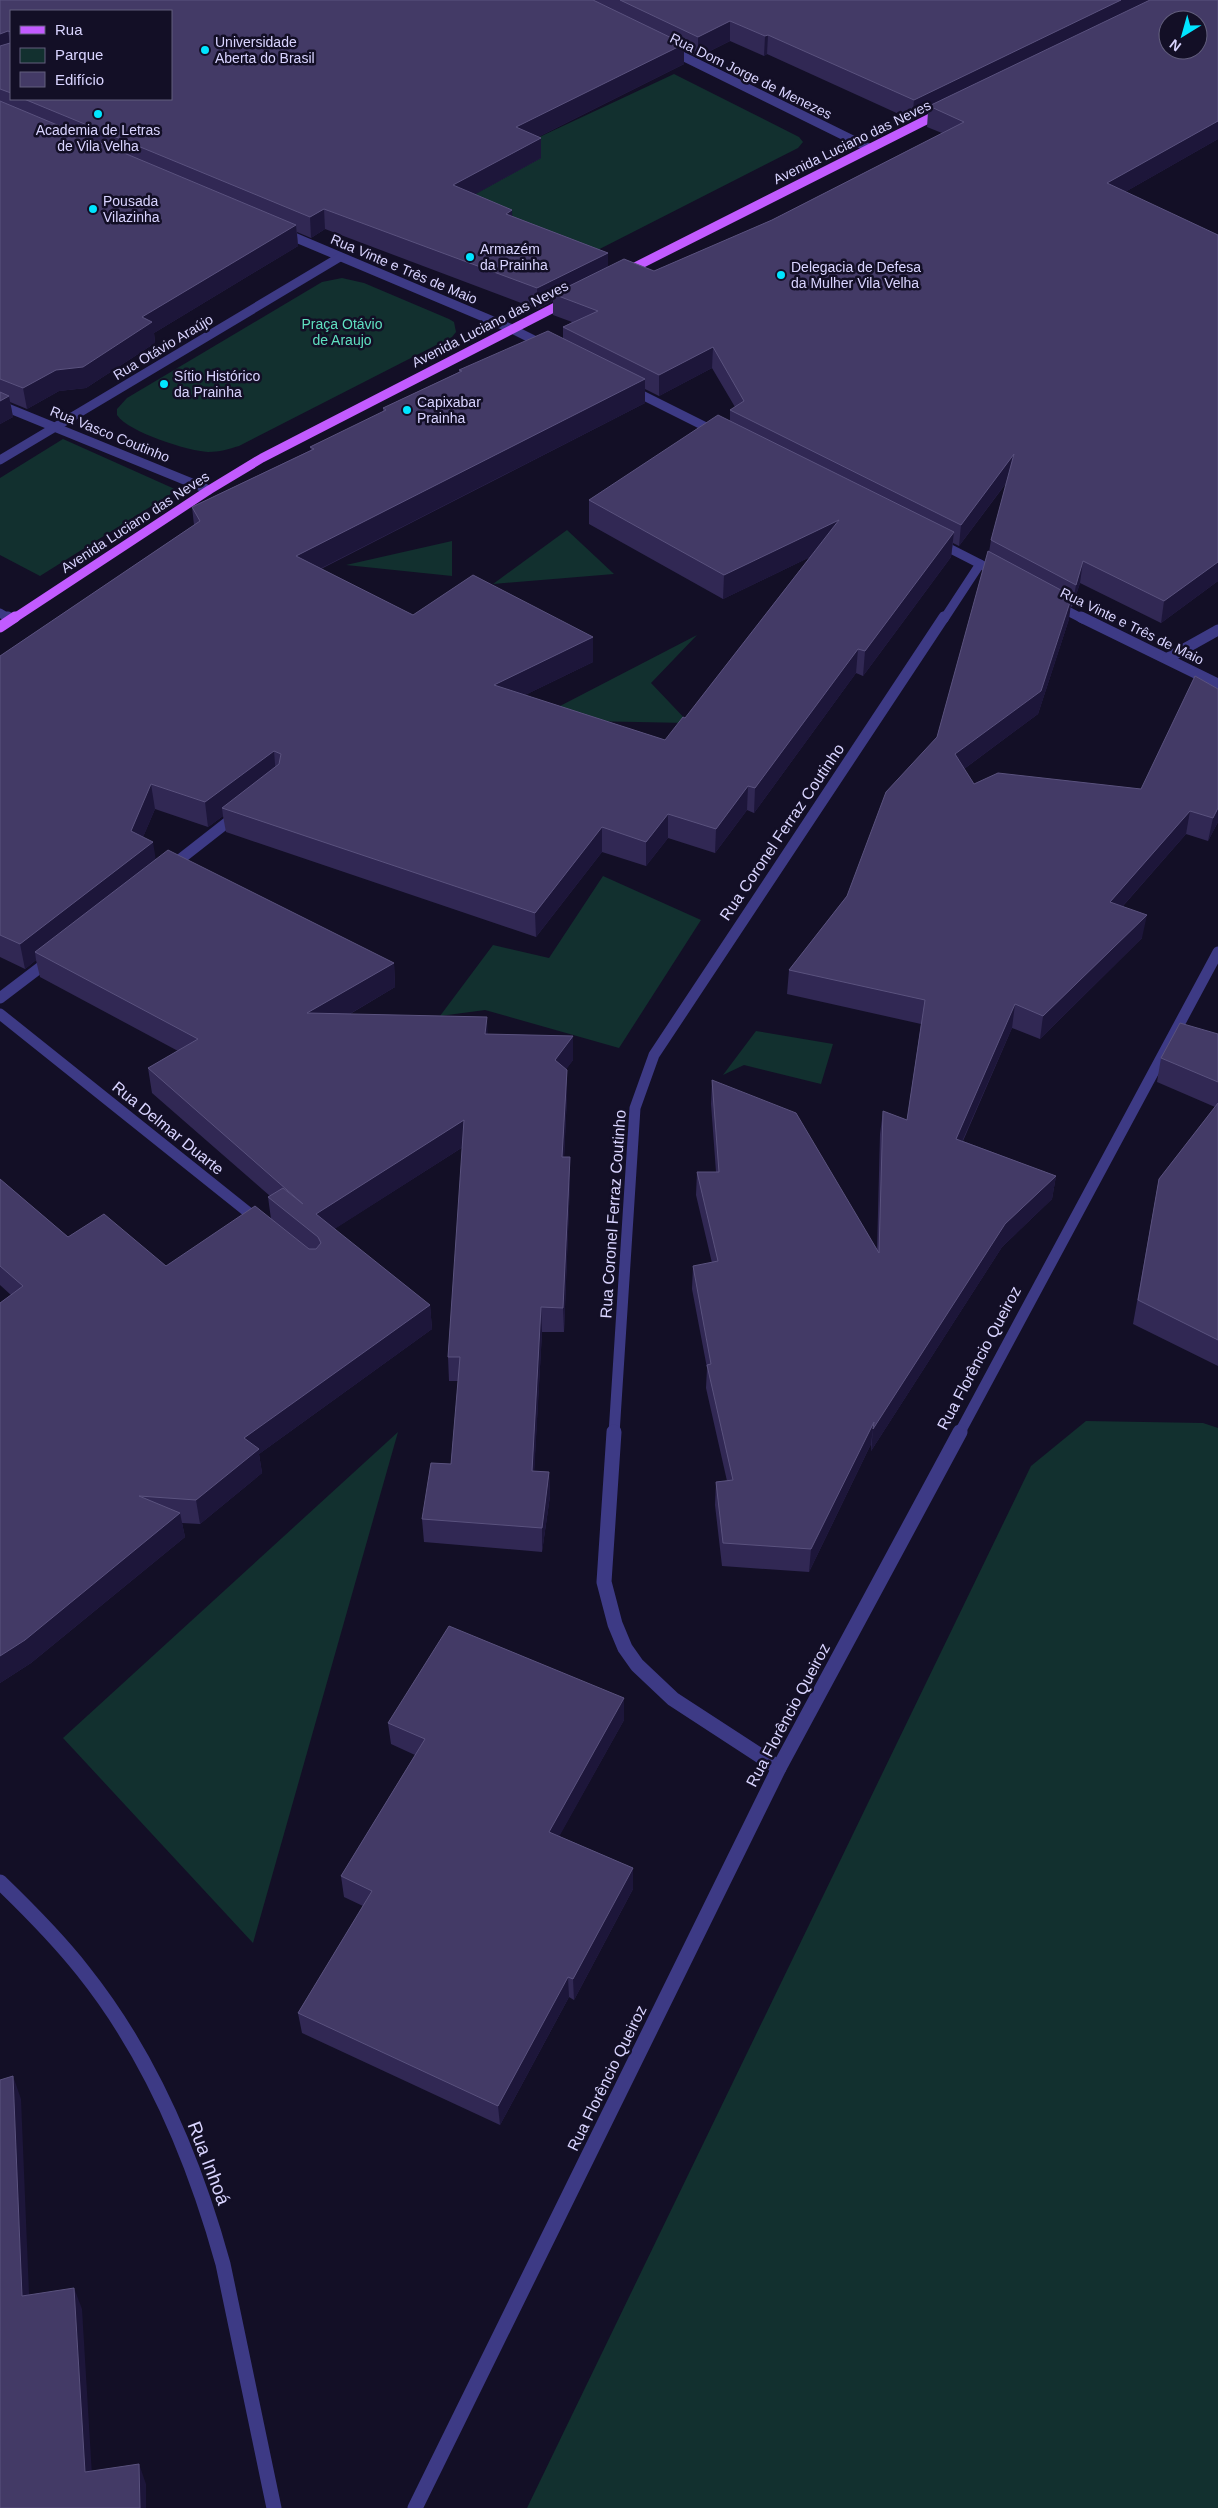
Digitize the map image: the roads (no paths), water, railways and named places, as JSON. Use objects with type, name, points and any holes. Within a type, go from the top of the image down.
[{"type":"main road","name":"Avenida Luciano das Neves","points":[[616,276],[950,109]]},
{"type":"main road","name":"Avenida Luciano das Neves","points":[[0,627],[209,490],[311,431],[573,298]]},
{"type":"street","name":"Rua Dom Jorge de Menezes","points":[[665,48],[870,148]]},
{"type":"street","name":"Rua Vinte e Três de Maio","points":[[276,230],[512,329],[556,351]]},
{"type":"street","name":"Rua Otávio Araújo","points":[[0,460],[340,257]]},
{"type":"street","points":[[618,382],[724,435]]},
{"type":"street","name":"Rua Vasco Coutinho","points":[[0,405],[56,426],[209,490]]},
{"type":"street","points":[[927,537],[996,573]]},
{"type":"street","name":"Rua Coronel Ferraz Coutinho","points":[[779,1768],[683,1705],[650,1678],[626,1649],[610,1607],[604,1582],[635,1108],[654,1055],[667,1034],[980,564]]},
{"type":"street","name":"Rua Vinte e Três de Maio","points":[[1047,600],[1107,632],[1168,658],[1218,684]]},
{"type":"street","points":[[0,613],[11,619]]},
{"type":"street","points":[[1168,658],[1218,630]]},
{"type":"street","points":[[162,873],[246,807]]},
{"type":"street","points":[[0,998],[62,951]]},
{"type":"street","name":"Rua Florêncio Queiroz","points":[[415,2508],[779,1768],[1218,952]]},
{"type":"street","name":"Rua Delmar Duarte","points":[[0,1014],[270,1230]]},
{"type":"street","name":"Rua Inhoá","points":[[0,1882],[37,1918],[84,1972],[135,2047],[198,2180],[223,2263],[274,2508]]},
{"type":"place","name":"Universidade Aberta do Brasil","points":[[205,50]]},
{"type":"place","name":"Academia de Letras de Vila Velha","points":[[98,114]]},
{"type":"place","name":"Pousada Vilazinha","points":[[93,209]]},
{"type":"place","name":"Armazém da Prainha","points":[[470,257]]},
{"type":"place","name":"Delegacia de Defesa da Mulher Vila Velha","points":[[781,275]]},
{"type":"place","name":"Sítio Histórico da Prainha","points":[[164,384]]},
{"type":"place","name":"Capixabar Prainha","points":[[407,410]]},
{"type":"park label","name":"Praça Otávio de Araujo","points":[[342,332]]}]
